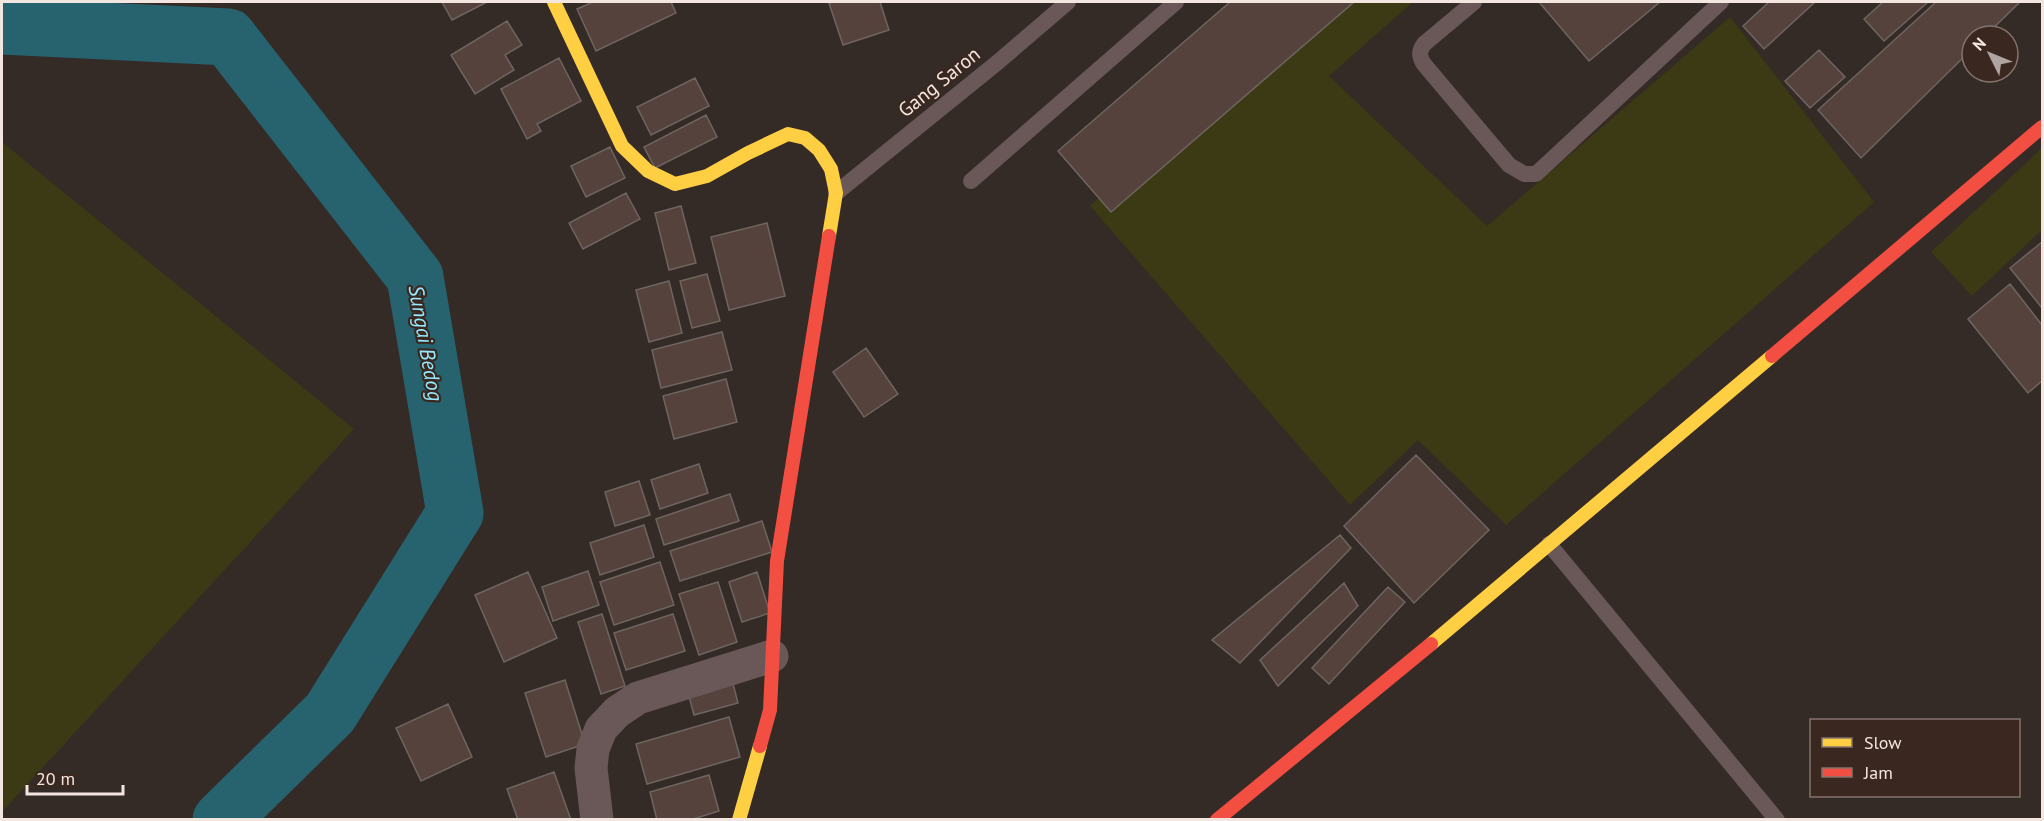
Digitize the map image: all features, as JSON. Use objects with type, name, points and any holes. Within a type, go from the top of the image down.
[{"type":"street","points":[[554,2],[622,146],[648,171],[675,184],[707,176],[748,153],[788,135],[804,138],[819,150],[831,169],[836,193],[777,561],[770,710],[739,819]]},
{"type":"street","points":[[1217,819],[1435,641],[2043,128]]},
{"type":"street","points":[[597,819],[591,768],[592,749],[601,729],[617,712],[638,698],[772,657]]},
{"type":"lane","name":"Gang Saron","points":[[836,193],[998,62],[1068,2]]},
{"type":"lane","points":[[971,181],[1176,2]]},
{"type":"lane","points":[[1474,2],[1424,44],[1420,50],[1420,56],[1423,63],[1509,165],[1524,174],[1536,174],[1721,2]]},
{"type":"lane","points":[[1549,544],[1777,819]]},
{"type":"shaded area","points":[[1312,2],[1413,2],[1329,76],[1487,226],[1730,17],[1874,202],[1506,525],[1418,440],[1350,505],[1090,206]]},
{"type":"shaded area","points":[[2,142],[354,429],[2,812]]},
{"type":"shaded area","points":[[2042,148],[2042,230],[1972,296],[1931,252]]},
{"type":"building","points":[[442,2],[487,2],[452,20]]},
{"type":"building","points":[[593,2],[671,2],[676,13],[596,51],[577,9]]},
{"type":"building","points":[[880,2],[889,30],[843,45],[829,3]]},
{"type":"building","points":[[1230,2],[1354,2],[1111,212],[1058,151]]},
{"type":"building","points":[[1539,2],[1660,2],[1589,61]]},
{"type":"building","points":[[1769,2],[1815,2],[1764,49],[1743,26]]},
{"type":"building","points":[[1883,2],[1928,2],[1884,41],[1864,19]]},
{"type":"building","points":[[1936,2],[2020,2],[1997,24],[1960,24],[1960,61],[1861,158],[1818,110]]},
{"type":"building","points":[[507,21],[522,45],[505,55],[514,70],[475,94],[451,55]]},
{"type":"building","points":[[1819,50],[1845,77],[1810,108],[1785,81]]},
{"type":"building","points":[[559,58],[581,101],[537,124],[541,131],[527,139],[501,89]]},
{"type":"building","points":[[695,78],[709,106],[651,135],[637,107]]},
{"type":"building","points":[[706,115],[717,137],[655,168],[644,147]]},
{"type":"building","points":[[610,147],[625,178],[586,197],[571,166]]},
{"type":"building","points":[[626,193],[640,219],[583,249],[569,223]]},
{"type":"building","points":[[681,206],[696,263],[669,270],[655,213]]},
{"type":"building","points":[[767,223],[785,296],[729,310],[711,237]]},
{"type":"building","points":[[2042,242],[2042,308],[2010,268]]},
{"type":"building","points":[[707,274],[720,321],[692,328],[680,281]]},
{"type":"building","points":[[669,281],[682,333],[649,342],[636,290]]},
{"type":"building","points":[[2010,284],[2042,325],[2042,381],[2028,393],[1968,319]]},
{"type":"building","points":[[722,332],[732,370],[661,388],[652,350]]},
{"type":"building","points":[[866,348],[898,394],[864,417],[833,372]]},
{"type":"building","points":[[726,379],[737,422],[674,439],[663,396]]},
{"type":"building","points":[[1416,455],[1489,530],[1414,603],[1344,526]]},
{"type":"building","points":[[699,464],[708,493],[660,509],[651,480]]},
{"type":"building","points":[[639,481],[650,515],[615,526],[605,492]]},
{"type":"building","points":[[730,494],[739,521],[664,545],[656,519]]},
{"type":"building","points":[[762,521],[772,552],[680,581],[670,551]]},
{"type":"building","points":[[644,525],[654,557],[600,575],[590,543]]},
{"type":"building","points":[[1340,535],[1351,548],[1240,663],[1212,640]]},
{"type":"building","points":[[660,562],[674,605],[614,625],[600,582]]},
{"type":"building","points":[[588,571],[599,605],[553,621],[542,587]]},
{"type":"building","points":[[528,572],[557,638],[504,662],[475,595]]},
{"type":"building","points":[[757,572],[770,613],[742,622],[729,582]]},
{"type":"building","points":[[718,582],[737,642],[699,655],[679,594]]},
{"type":"building","points":[[1344,583],[1358,606],[1278,686],[1260,660]]},
{"type":"building","points":[[1388,587],[1405,602],[1329,684],[1312,668]]},
{"type":"building","points":[[602,614],[625,686],[601,694],[578,622]]},
{"type":"building","points":[[673,614],[685,651],[626,670],[614,633]]},
{"type":"building","points":[[730,672],[738,703],[694,715],[686,685]]},
{"type":"building","points":[[565,680],[585,744],[546,757],[525,693]]},
{"type":"building","points":[[448,704],[472,757],[421,781],[396,728]]},
{"type":"building","points":[[729,717],[740,757],[647,784],[636,744]]},
{"type":"building","points":[[554,772],[571,820],[518,820],[507,789]]},
{"type":"building","points":[[709,775],[719,811],[690,820],[657,820],[650,792]]},
{"type":"waterway","name":"Sungai Bedog","points":[[2,26],[228,37],[415,277],[455,513],[330,713],[221,820]]},
{"type":"traffic: slow","points":[[554,2],[622,146],[648,171],[675,184],[707,176],[788,134],[805,138],[819,150],[831,169],[836,193],[829,236]]},
{"type":"traffic: slow","points":[[1431,644],[1772,356]]},
{"type":"traffic: slow","points":[[739,820],[760,746]]},
{"type":"traffic: jam","points":[[1772,356],[2042,127]]},
{"type":"traffic: jam","points":[[760,746],[770,710],[777,561],[829,236]]},
{"type":"traffic: jam","points":[[1217,820],[1431,644]]}]
